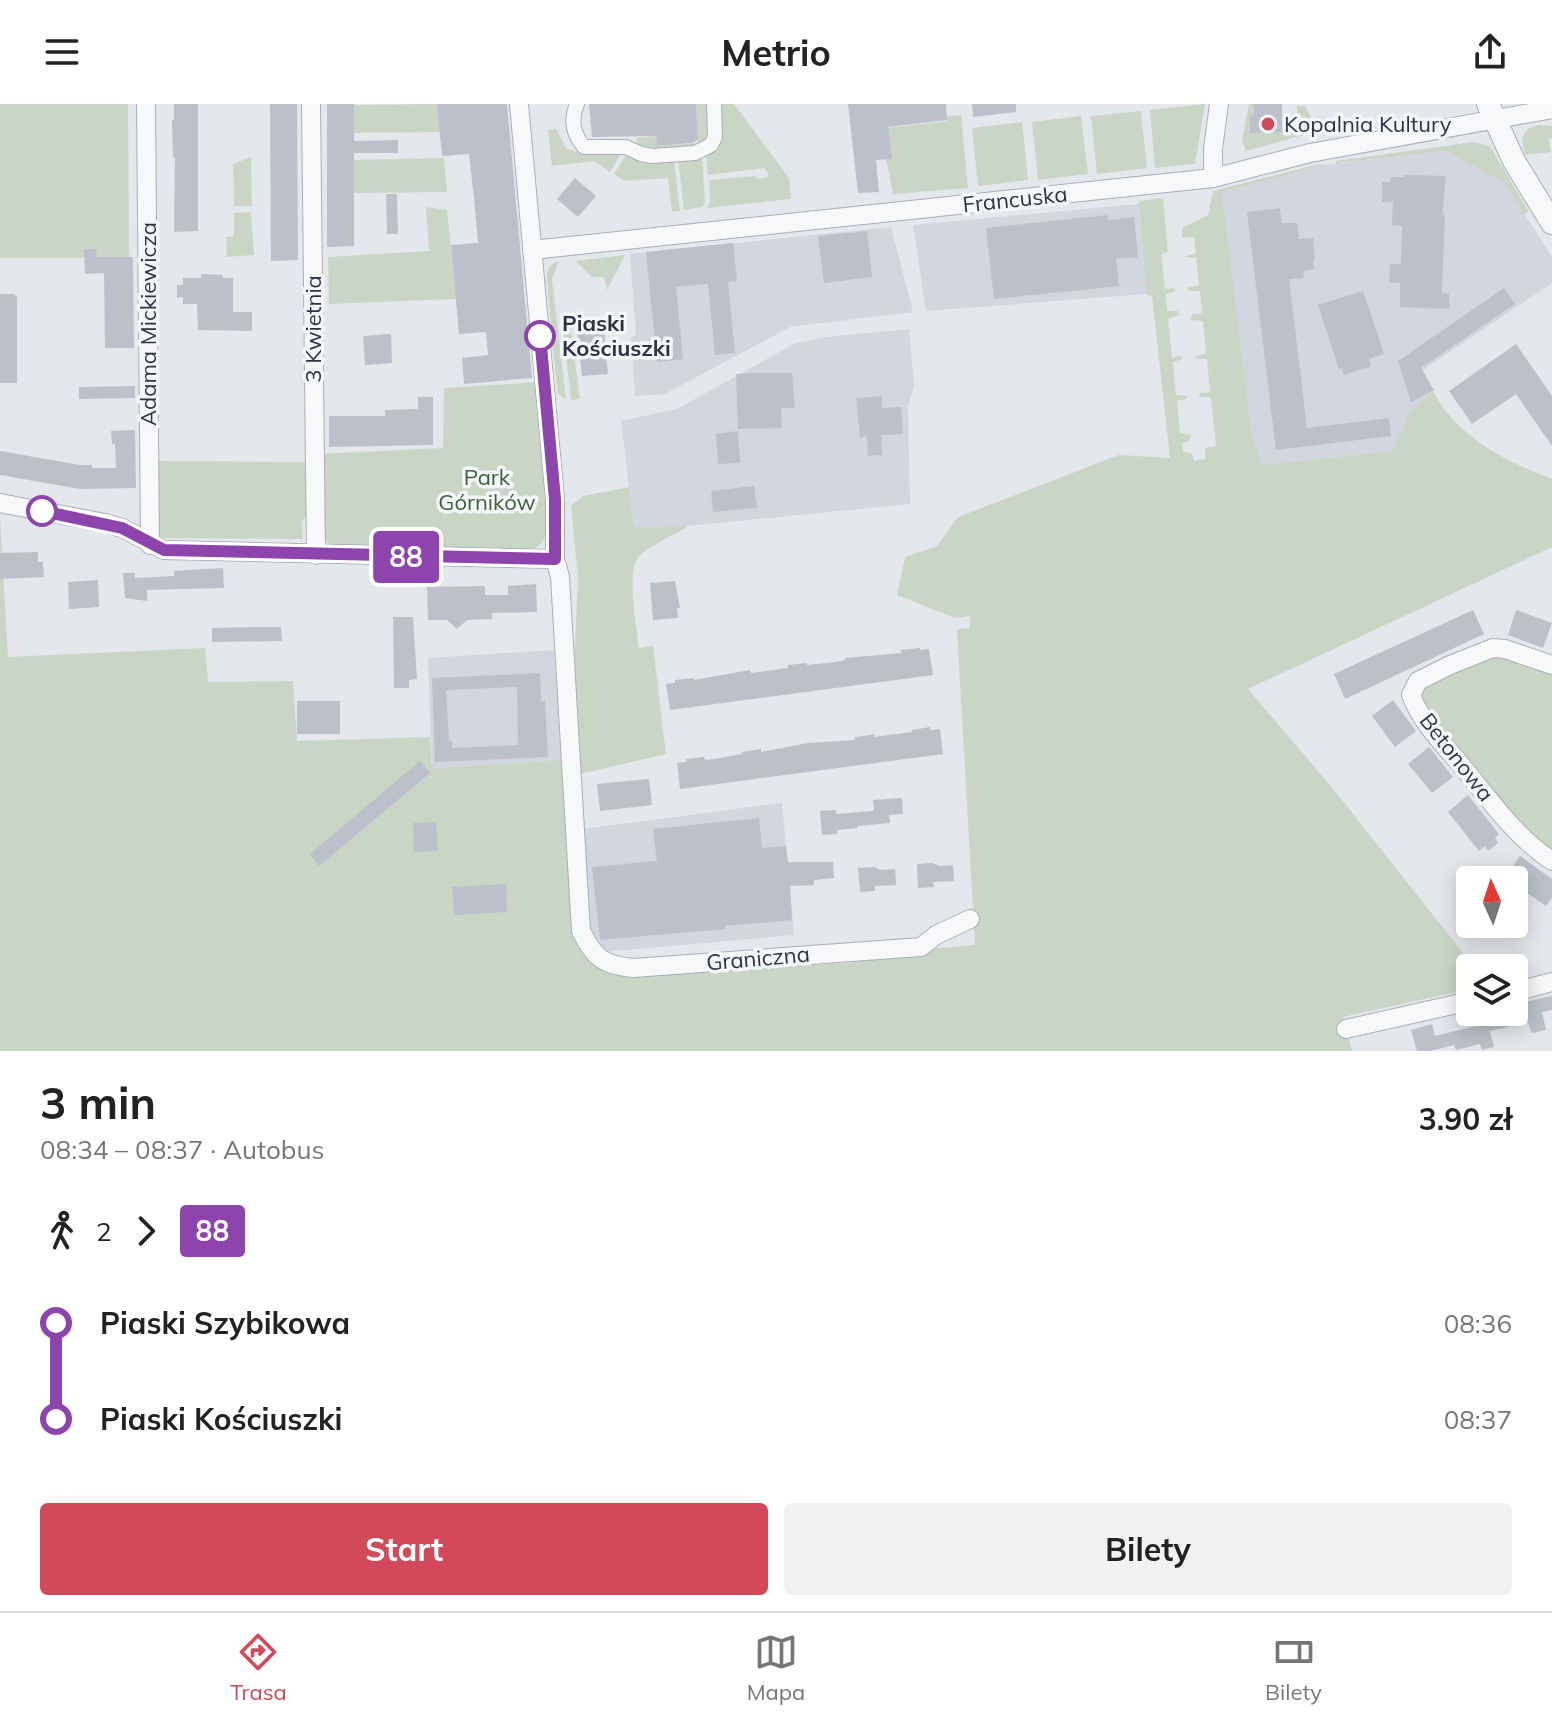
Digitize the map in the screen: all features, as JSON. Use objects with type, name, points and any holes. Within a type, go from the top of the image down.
[{"type":"street","name":"Adama Mickiewicza","points":[[146,104],[150,545]]},
{"type":"street","name":"3 Kwietnia","points":[[311,104],[316,555]]},
{"type":"street","points":[[0,503],[105,523],[134,534],[158,549],[176,551],[555,559],[554,490],[519,104]]},
{"type":"street","points":[[577,104],[573,124],[577,139],[584,147],[626,147],[652,156],[695,153],[711,145],[715,137],[714,104]]},
{"type":"street","points":[[1213,178],[1219,104]]},
{"type":"street","name":"Francuska","points":[[532,250],[1213,178],[1490,112],[1552,109]]},
{"type":"street","points":[[1490,112],[1530,189],[1552,223]]},
{"type":"street","points":[[556,125],[573,124]]},
{"type":"street","name":"Graniczna","points":[[555,559],[560,577],[581,931],[591,952],[603,962],[633,968],[921,947],[936,935],[970,919]]},
{"type":"street","name":"Betonowa","points":[[1552,665],[1505,649],[1488,649],[1418,681],[1411,695],[1440,740],[1516,832],[1552,861]]},
{"type":"street","points":[[1528,988],[1552,982]]},
{"type":"street","points":[[1346,1029],[1456,1004]]},
{"type":"shaded area","points":[[1446,151],[1505,183],[1552,257],[1552,283],[1423,370],[1433,391],[1411,410],[1392,451],[1261,465],[1251,429],[1222,192],[1322,165]]},
{"type":"shaded area","points":[[1139,204],[1146,294],[926,311],[913,225]]},
{"type":"shaded area","points":[[891,227],[913,312],[790,327],[665,394],[635,396],[631,338],[636,334],[630,254]]},
{"type":"shaded area","points":[[909,329],[914,385],[908,407],[910,504],[688,526],[634,527],[621,421],[677,409],[794,344],[826,337]]},
{"type":"shaded area","points":[[554,650],[561,760],[432,768],[428,658]]},
{"type":"shaded area","points":[[782,803],[794,935],[603,952],[592,940],[583,829]]},
{"type":"green space","points":[[0,104],[128,104],[129,258],[0,258]]},
{"type":"green space","points":[[437,104],[440,132],[354,133],[354,105]]},
{"type":"green space","points":[[696,104],[709,104],[709,133],[702,146],[649,151],[638,144],[636,138],[656,136],[657,146],[698,143]]},
{"type":"green space","points":[[719,104],[734,104],[789,178],[791,199],[707,208],[710,202],[709,180],[756,176],[757,179],[769,175],[764,168],[708,175],[706,154]]},
{"type":"green space","points":[[1205,104],[1195,164],[1155,168],[1150,110]]},
{"type":"green space","points":[[1249,104],[1254,104],[1250,133],[1286,132],[1286,115],[1297,114],[1297,106],[1305,106],[1312,120],[1318,116],[1336,128],[1246,151],[1242,140]]},
{"type":"green space","points":[[1141,111],[1147,168],[1097,174],[1091,116]]},
{"type":"green space","points":[[961,115],[968,188],[893,194],[882,137],[887,128],[947,121],[947,116]]},
{"type":"green space","points":[[1081,116],[1088,174],[1038,180],[1032,122]]},
{"type":"green space","points":[[1022,122],[1028,180],[978,186],[972,128]]},
{"type":"green space","points":[[1538,125],[1552,126],[1552,138],[1549,139],[1551,152],[1525,155],[1522,137],[1528,129]]},
{"type":"green space","points":[[556,129],[566,148],[578,153],[622,152],[610,172],[594,161],[552,166],[548,130]]},
{"type":"green space","points":[[1474,142],[1490,146],[1529,212],[1524,214],[1505,183],[1446,151],[1336,163],[1336,161]]},
{"type":"green space","points":[[627,153],[674,160],[680,211],[672,212],[668,178],[624,181],[614,174]]},
{"type":"green space","points":[[702,155],[705,203],[702,207],[684,210],[678,159]]},
{"type":"green space","points":[[251,157],[252,206],[234,206],[233,164]]},
{"type":"green space","points":[[444,158],[447,192],[354,193],[354,160]]},
{"type":"green space","points":[[1322,165],[1222,192],[1251,429],[1261,465],[1392,451],[1411,410],[1433,391],[1455,421],[1484,446],[1552,479],[1552,547],[1248,689],[1334,790],[1464,954],[1456,954],[1456,992],[1343,1017],[1352,1051],[0,1051],[0,518],[8,657],[205,648],[208,682],[293,681],[297,741],[430,737],[432,768],[561,760],[572,929],[583,953],[655,974],[849,963],[916,950],[975,945],[957,629],[970,628],[970,616],[955,618],[897,595],[905,557],[937,546],[958,517],[1119,455],[1170,458],[1152,296],[1146,294],[1139,201],[1163,198],[1168,252],[1161,254],[1165,289],[1174,288],[1176,291],[1166,294],[1167,311],[1178,311],[1179,315],[1168,319],[1172,357],[1181,356],[1183,359],[1173,362],[1176,395],[1187,396],[1177,401],[1180,433],[1191,435],[1189,441],[1182,443],[1183,451],[1192,454],[1194,461],[1205,459],[1205,448],[1216,446],[1211,397],[1199,397],[1200,393],[1210,392],[1207,359],[1195,357],[1206,353],[1203,321],[1191,320],[1192,314],[1202,313],[1200,291],[1189,291],[1187,288],[1199,285],[1196,258],[1184,257],[1196,253],[1194,237],[1182,238],[1182,228],[1208,215],[1213,191]]},
{"type":"green space","points":[[426,207],[447,210],[456,299],[329,304],[328,257],[429,251]]},
{"type":"green space","points":[[251,212],[254,255],[225,257],[226,237],[234,236],[234,213]]},
{"type":"green space","points":[[625,255],[607,290],[604,277],[592,277],[575,261]]},
{"type":"green space","points":[[559,261],[552,279],[566,399],[558,394],[552,340],[557,339],[555,328],[551,327],[547,276],[550,266]]},
{"type":"green space","points":[[562,323],[570,323],[580,399],[571,400]]},
{"type":"green space","name":"Park Górników","points":[[541,382],[550,518],[540,544],[531,550],[340,549],[328,543],[323,536],[318,454],[443,448],[444,388]]},
{"type":"green space","points":[[157,461],[305,462],[307,514],[302,522],[303,539],[158,538]]},
{"type":"green space","points":[[629,487],[634,527],[688,526],[640,555],[633,572],[639,648],[653,646],[666,754],[580,774],[573,693],[578,578],[571,506],[583,496]]},
{"type":"green space","points":[[1487,656],[1552,670],[1552,854],[1537,843],[1423,705],[1422,693],[1426,686]]},
{"type":"building","points":[[174,104],[198,104],[198,231],[174,232]]},
{"type":"building","points":[[270,104],[297,104],[298,260],[271,261]]},
{"type":"building","points":[[327,104],[354,104],[354,141],[398,140],[398,153],[354,153],[354,246],[327,247]]},
{"type":"building","points":[[437,104],[507,104],[532,378],[464,384],[462,358],[488,355],[486,332],[459,334],[451,245],[478,243],[474,198],[469,154],[442,156]]},
{"type":"building","points":[[589,104],[696,104],[698,140],[657,146],[656,136],[592,137]]},
{"type":"building","points":[[848,104],[946,104],[947,120],[888,127],[892,159],[876,160],[879,192],[858,193]]},
{"type":"building","points":[[972,104],[1016,104],[1016,112],[973,117]]},
{"type":"building","name":"Kopalnia Kultury","points":[[1254,104],[1282,104],[1282,115],[1286,115],[1286,132],[1250,133]]},
{"type":"building","points":[[1446,176],[1442,218],[1445,213],[1442,293],[1449,294],[1449,309],[1400,307],[1400,283],[1389,282],[1390,264],[1401,264],[1402,226],[1392,225],[1393,202],[1382,202],[1382,182],[1391,182],[1391,177]]},
{"type":"building","points":[[575,178],[596,196],[578,217],[557,199]]},
{"type":"building","points":[[386,194],[397,194],[398,234],[387,234]]},
{"type":"building","points":[[1280,208],[1282,223],[1297,223],[1299,239],[1313,238],[1314,269],[1303,271],[1304,278],[1289,279],[1307,428],[1389,418],[1391,436],[1276,450],[1247,212]]},
{"type":"building","points":[[1107,215],[1108,220],[1134,217],[1138,257],[1116,259],[1119,286],[994,299],[986,228]]},
{"type":"building","points":[[867,231],[872,277],[824,283],[818,236]]},
{"type":"building","points":[[733,243],[737,281],[728,282],[735,353],[715,355],[708,284],[676,287],[683,359],[657,362],[646,252]]},
{"type":"building","points":[[84,249],[96,249],[97,257],[133,257],[134,348],[105,348],[104,273],[85,274]]},
{"type":"building","points":[[201,274],[233,278],[233,312],[252,312],[252,331],[198,330],[197,304],[183,304],[183,297],[177,298],[177,285],[183,285],[183,278],[201,278]]},
{"type":"building","points":[[1504,288],[1515,304],[1421,368],[1434,390],[1411,402],[1398,361]]},
{"type":"building","points":[[1363,291],[1384,354],[1369,359],[1371,366],[1344,375],[1342,368],[1339,369],[1318,305]]},
{"type":"building","points":[[0,294],[14,294],[17,297],[17,383],[0,383]]},
{"type":"building","points":[[603,318],[608,374],[582,376],[576,321]]},
{"type":"building","points":[[391,334],[392,363],[365,365],[363,336]]},
{"type":"building","points":[[1516,344],[1552,396],[1552,446],[1516,394],[1472,424],[1449,391]]},
{"type":"building","points":[[792,373],[795,408],[781,408],[782,428],[738,429],[736,374]]},
{"type":"building","points":[[135,386],[135,398],[79,399],[79,387]]},
{"type":"building","points":[[882,396],[882,408],[901,407],[903,434],[881,435],[882,455],[868,456],[867,436],[860,437],[856,398]]},
{"type":"building","points":[[418,397],[433,397],[433,445],[329,447],[329,416],[385,416],[385,410],[418,409]]},
{"type":"building","points":[[135,430],[136,488],[80,489],[0,475],[0,451],[92,465],[92,468],[116,468],[111,431]]},
{"type":"building","points":[[738,431],[740,463],[718,464],[716,434]]},
{"type":"building","points":[[754,486],[757,508],[713,512],[711,491]]},
{"type":"building","points":[[38,552],[38,562],[43,562],[44,577],[0,579],[0,553]]},
{"type":"building","points":[[223,568],[224,588],[147,590],[147,601],[125,598],[123,573],[135,573],[135,578],[174,576],[174,571]]},
{"type":"building","points":[[98,580],[99,607],[69,609],[68,582]]},
{"type":"building","points":[[675,581],[680,608],[677,608],[678,618],[653,620],[650,583]]},
{"type":"building","points":[[536,584],[537,612],[492,613],[492,619],[467,620],[457,629],[447,620],[428,620],[427,587],[485,586],[485,595],[508,595],[508,586]]},
{"type":"building","points":[[1473,610],[1484,634],[1345,699],[1334,674]]},
{"type":"building","points":[[1516,610],[1552,623],[1543,648],[1508,635]]},
{"type":"building","points":[[393,617],[413,617],[417,679],[409,680],[409,688],[394,688]]},
{"type":"building","points":[[281,627],[282,641],[212,642],[212,628]]},
{"type":"building","points":[[929,649],[933,675],[670,710],[666,684],[675,683],[675,680],[836,662],[845,658],[901,653],[901,650]]},
{"type":"building","points":[[540,673],[548,757],[435,762],[432,678]],"holes":[[[517,687],[518,745],[452,748],[446,690]]]},
{"type":"building","points":[[1393,700],[1416,731],[1395,747],[1372,716]]},
{"type":"building","points":[[297,701],[340,701],[340,734],[297,734]]},
{"type":"building","points":[[930,727],[930,730],[940,729],[943,754],[680,789],[677,763],[686,762],[686,759],[714,759],[761,749],[761,752],[808,743],[855,740],[855,737],[912,732]]},
{"type":"building","points":[[1429,747],[1453,777],[1432,793],[1408,764]]},
{"type":"building","points":[[420,761],[430,773],[319,866],[310,854]]},
{"type":"building","points":[[649,779],[652,805],[600,811],[597,784]]},
{"type":"building","points":[[1468,795],[1499,834],[1495,838],[1498,843],[1488,851],[1485,846],[1479,851],[1448,812]]},
{"type":"building","points":[[902,798],[903,814],[889,815],[890,823],[858,826],[837,830],[837,834],[822,835],[820,811],[836,810],[836,814],[874,811],[873,800]]},
{"type":"building","points":[[759,818],[762,848],[786,846],[788,862],[833,862],[834,878],[814,880],[814,885],[790,886],[792,920],[600,940],[592,867],[657,861],[653,829]]},
{"type":"building","points":[[436,822],[438,851],[414,852],[413,823]]},
{"type":"building","points":[[1520,856],[1552,879],[1552,898],[1546,906],[1528,894],[1528,866],[1513,866]]},
{"type":"building","points":[[917,864],[953,865],[954,881],[933,882],[934,887],[918,888]]},
{"type":"building","points":[[874,867],[880,870],[895,869],[896,885],[875,886],[875,891],[860,892],[858,868]]},
{"type":"building","points":[[506,884],[507,912],[454,915],[452,887]]},
{"type":"building","points":[[1552,996],[1552,1010],[1542,1012],[1546,1030],[1532,1033],[1528,1022],[1528,1001]]},
{"type":"building","points":[[1432,1024],[1435,1036],[1476,1026],[1511,1026],[1490,1031],[1494,1047],[1482,1050],[1480,1044],[1456,1050],[1454,1045],[1417,1051],[1411,1030]]},
{"type":"bus line","name":"88","points":[[42,511],[122,528],[164,550],[555,559],[555,499],[540,336]]},
{"type":"place","name":"Kopalnia Kultury","points":[[1268,124]]},
{"type":"place","name":"Piaski Kościuszki","points":[[540,336]]}]
